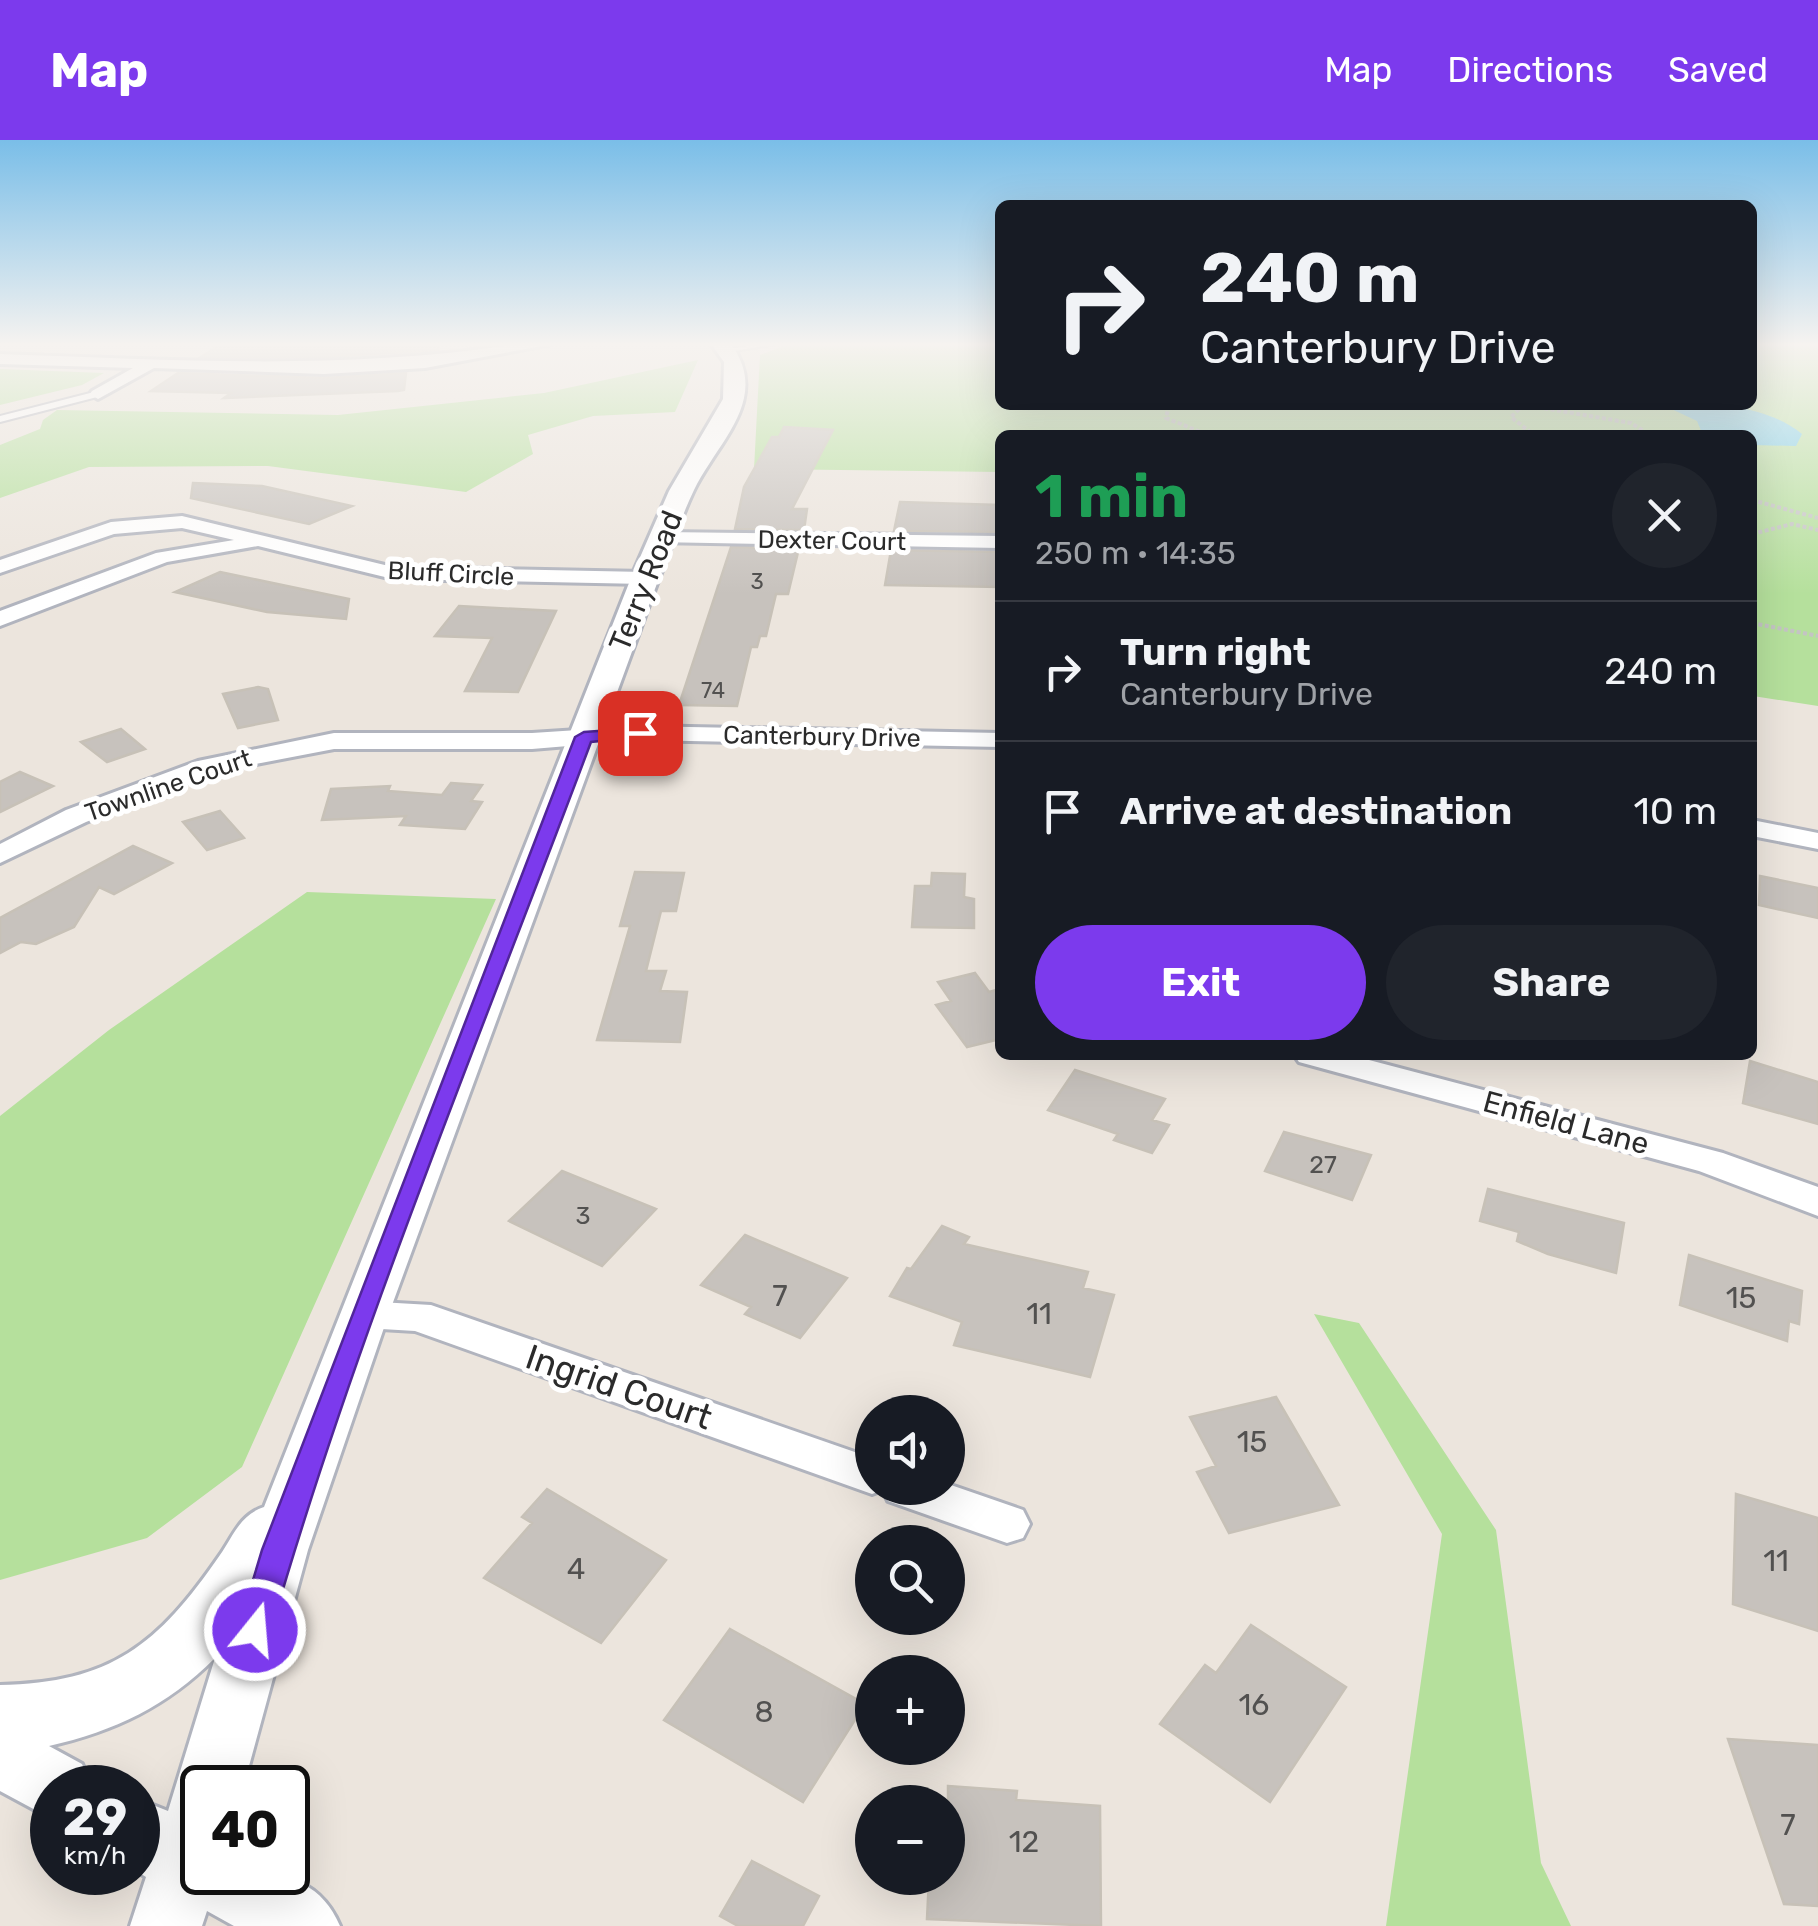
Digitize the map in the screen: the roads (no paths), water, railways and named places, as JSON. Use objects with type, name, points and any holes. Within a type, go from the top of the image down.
[{"type":"street","name":"Terry Road","points":[[216,1765],[278,1550],[362,1316],[645,578],[682,490],[720,427]]},
{"type":"street","name":"Bluff Circle","points":[[0,567],[88,534],[157,522],[215,528],[393,573],[645,578]]},
{"type":"street","name":"Dexter Court","points":[[663,538],[995,542]]},
{"type":"street","name":"Bluff Circle","points":[[0,619],[163,558],[260,542]]},
{"type":"street","name":"Canterbury Drive","points":[[584,737],[640,733],[995,740]]},
{"type":"street","name":"Townline Court","points":[[0,855],[132,792],[207,766],[274,750],[334,741],[584,737]]},
{"type":"street","points":[[1757,829],[1818,841]]},
{"type":"street","name":"Enfield Lane","points":[[1330,1060],[1710,1162],[1782,1185],[1818,1203]]},
{"type":"street","name":"Ingrid Court","points":[[362,1316],[417,1316],[855,1470]]},
{"type":"street","points":[[0,1716],[28,1718],[86,1706],[152,1676],[199,1636],[227,1600],[322,1429]]},
{"type":"street","points":[[953,1505],[1007,1524]]},
{"type":"street","points":[[0,1754],[30,1772]]},
{"type":"street","points":[[246,1895],[304,1926]]},
{"type":"water","points":[[1791,427],[1802,434],[1796,446],[1757,445],[1757,430],[1701,430]]}]
